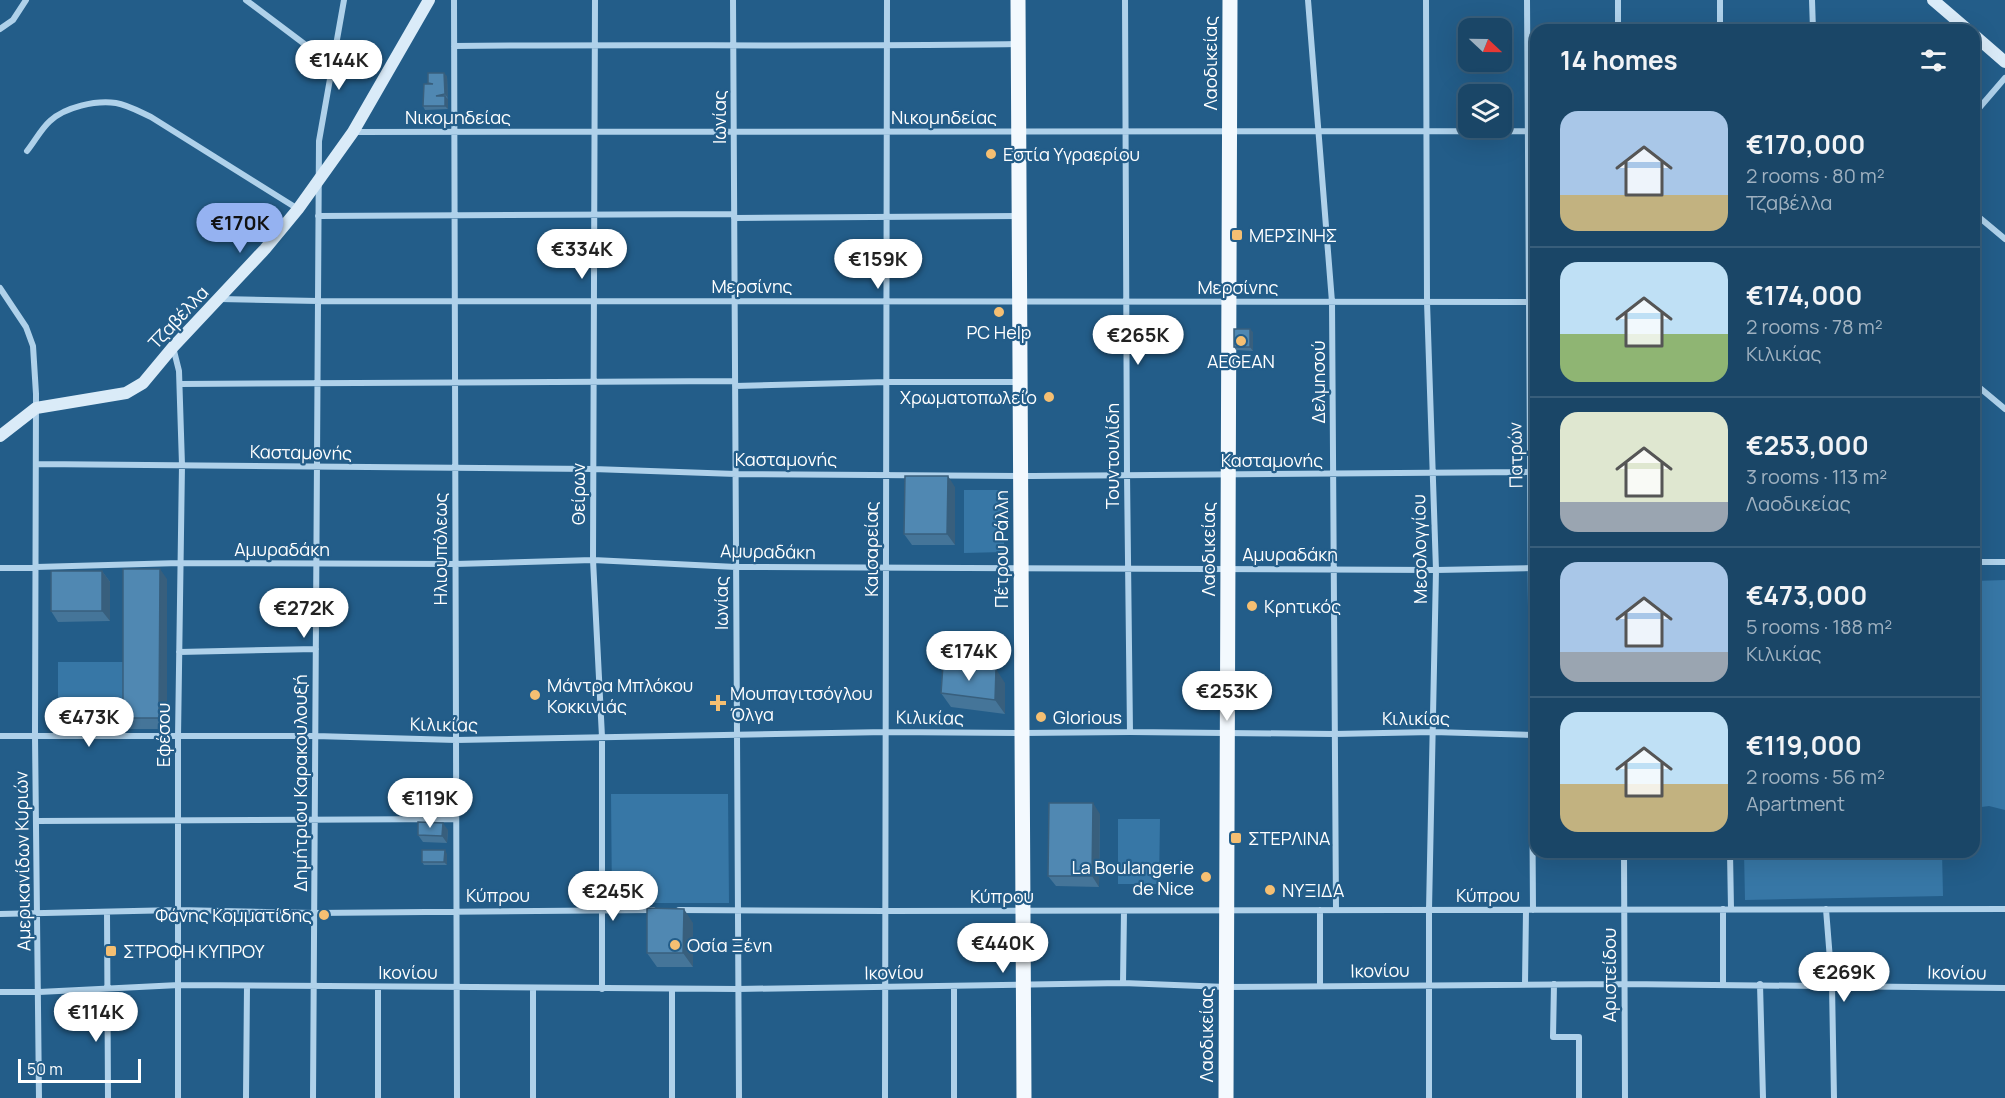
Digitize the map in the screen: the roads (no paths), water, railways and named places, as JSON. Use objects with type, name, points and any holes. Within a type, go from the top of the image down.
[{"type":"main road","name":"Τζαβέλλα","points":[[0,436],[36,408],[126,393],[143,383],[173,347],[265,249],[298,209],[353,132],[429,0]]},
{"type":"main road","name":"Πέτρου Ράλλη","points":[[1018,0],[1024,1098]]},
{"type":"main road","name":"Λαοδικείας","points":[[1226,1098],[1230,0]]},
{"type":"main road","points":[[1934,0],[1961,24]]},
{"type":"main road","points":[[1980,40],[2005,62]]},
{"type":"street","points":[[0,29],[13,20],[26,0]]},
{"type":"street","points":[[246,0],[331,64]]},
{"type":"street","name":"Δημήτριου Καρακουλουξή","points":[[313,1098],[319,141],[344,0]]},
{"type":"street","name":"Ηλιουπόλεως","points":[[454,0],[456,1098]]},
{"type":"street","name":"Θείρων","points":[[595,0],[593,560],[602,737],[602,989]]},
{"type":"street","name":"Ιωνίας","points":[[733,0],[739,1098]]},
{"type":"street","name":"Καισαρείας","points":[[885,1098],[887,0]]},
{"type":"street","name":"Τουντουλίδη","points":[[1125,0],[1130,732]]},
{"type":"street","name":"Δελμησού","points":[[1308,0],[1332,302],[1336,910]]},
{"type":"street","name":"Μεσολογγίου","points":[[1426,0],[1427,302],[1436,570],[1429,910],[1429,1098]]},
{"type":"street","name":"Πατρών","points":[[1527,0],[1530,79]]},
{"type":"street","points":[[1618,0],[1618,24]]},
{"type":"street","points":[[1720,0],[1720,24]]},
{"type":"street","points":[[1812,0],[1813,24]]},
{"type":"street","points":[[454,46],[1018,44]]},
{"type":"street","points":[[1980,107],[2005,78]]},
{"type":"street","points":[[27,151],[50,121],[72,109],[99,103],[116,103],[136,109],[151,117],[298,209]]},
{"type":"street","name":"Νικομηδείας","points":[[353,132],[1530,131]]},
{"type":"street","points":[[318,216],[594,214],[1019,216]]},
{"type":"street","points":[[1980,218],[2005,239]]},
{"type":"street","name":"Αμερικανίδων Κυριών","points":[[0,288],[26,327],[33,346],[36,408],[39,1098]]},
{"type":"street","name":"Μερσίνης","points":[[219,298],[318,301],[1530,302]]},
{"type":"street","name":"Εφέσου","points":[[173,347],[180,384],[182,465],[178,737],[178,1098]]},
{"type":"street","points":[[180,384],[1020,382]]},
{"type":"street","points":[[1980,387],[2005,409]]},
{"type":"street","name":"Κασταμονής","points":[[37,464],[1020,476],[1530,472]]},
{"type":"street","name":"Αμυραδάκη","points":[[0,567],[180,563],[455,564],[593,560],[736,567],[1436,570],[1530,568]]},
{"type":"street","points":[[1980,562],[2005,562]]},
{"type":"street","points":[[179,652],[316,649]]},
{"type":"street","name":"Κιλικίας","points":[[0,736],[315,736],[456,740],[887,732],[1334,734],[1434,732],[1530,735]]},
{"type":"street","points":[[36,821],[456,819]]},
{"type":"street","name":"Πατρών","points":[[1525,984],[1530,858]]},
{"type":"street","name":"Αριστείδου","points":[[1624,858],[1625,1098]]},
{"type":"street","points":[[1723,984],[1730,858]]},
{"type":"street","points":[[1826,909],[1832,985],[1834,1098]]},
{"type":"street","name":"Κύπρου","points":[[669,910],[2005,909]]},
{"type":"street","name":"Κύπρου","points":[[0,914],[178,910],[314,913],[658,910]]},
{"type":"street","points":[[1320,910],[1320,986]]},
{"type":"street","points":[[1123,984],[1124,911]]},
{"type":"street","points":[[107,912],[108,1098]]},
{"type":"street","name":"Ικονίου","points":[[0,992],[179,985],[738,989],[1123,984],[1226,987],[1429,984],[1761,984],[2005,988]]},
{"type":"street","points":[[1554,984],[1553,1037],[1579,1036],[1579,1098]]},
{"type":"street","points":[[1761,984],[1763,1098]]},
{"type":"street","points":[[246,1098],[247,986]]},
{"type":"street","points":[[954,986],[954,1098]]},
{"type":"street","points":[[378,987],[378,1098]]},
{"type":"street","points":[[532,1098],[533,988]]},
{"type":"street","points":[[672,989],[672,1098]]},
{"type":"place","name":"Εστία Υγραερίου","points":[[991,154]]},
{"type":"place","name":"ΜΕΡΣΙΝΗΣ","points":[[1237,235]]},
{"type":"place","name":"PC Help","points":[[999,312]]},
{"type":"place","name":"AEGEAN","points":[[1241,341]]},
{"type":"place","name":"Χρωματοπωλείο","points":[[1049,397]]},
{"type":"place","name":"Κρητικός","points":[[1252,606]]},
{"type":"place","name":"Μάντρα Μπλόκου Κοκκινιάς","points":[[535,695]]},
{"type":"place","name":"Μουπαγιτσόγλου Όλγα","points":[[718,703]]},
{"type":"place","name":"Glorious","points":[[1041,717]]},
{"type":"place","name":"ΣΤΕΡΛΙΝΑ","points":[[1236,838]]},
{"type":"place","name":"La Boulangerie de Nice","points":[[1206,877]]},
{"type":"place","name":"ΝΥΞΙΔΑ","points":[[1270,890]]},
{"type":"place","name":"Φάνης Κομματίδης","points":[[324,915]]},
{"type":"place","name":"Οσία Ξένη","points":[[675,945]]},
{"type":"place","name":"ΣΤΡΟΦΗ ΚΥΠΡΟΥ","points":[[111,951]]}]
